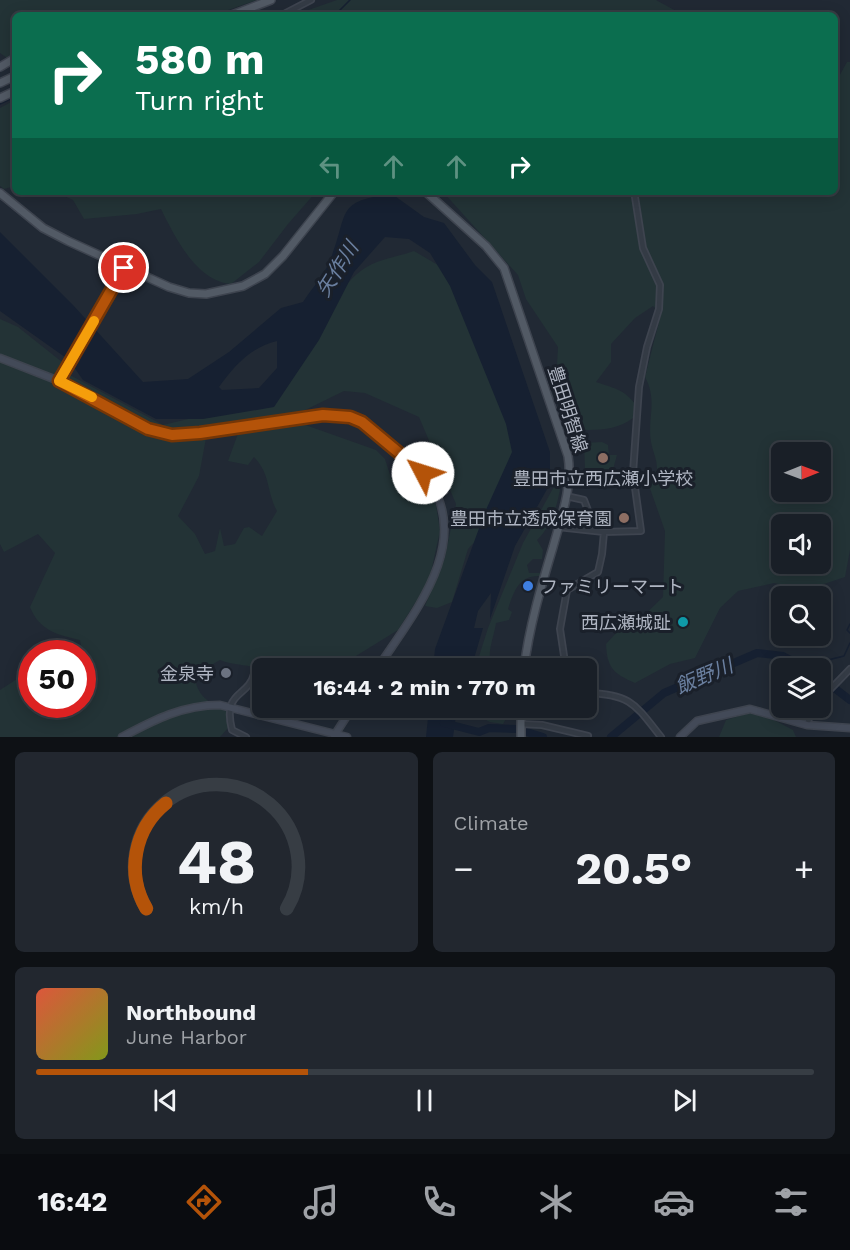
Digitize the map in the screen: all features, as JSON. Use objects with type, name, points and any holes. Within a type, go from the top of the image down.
[{"type":"main road","points":[[240,12],[272,0]]},
{"type":"main road","points":[[0,193],[43,228],[124,268],[189,293],[214,293],[243,286],[264,274],[278,262],[332,195]]},
{"type":"main road","name":"豊田明智線","points":[[429,195],[486,246],[509,278],[565,444],[570,467],[566,496],[532,619],[526,658]]},
{"type":"main road","points":[[0,358],[61,379],[148,429],[172,435],[323,415],[350,417],[362,422],[423,473],[436,492],[442,515],[444,539],[431,586],[384,658]]},
{"type":"main road","points":[[122,737],[186,708],[210,705],[232,707],[334,736],[347,737]]},
{"type":"main road","points":[[680,737],[697,722],[750,710],[807,725],[850,728]]},
{"type":"main road","points":[[334,736],[346,718]]},
{"type":"main road","points":[[521,718],[521,737]]},
{"type":"street","points":[[288,12],[311,0]]},
{"type":"street","points":[[558,527],[604,532],[641,531],[633,473],[639,387],[646,347],[659,309],[660,285],[643,249],[634,197]]},
{"type":"street","points":[[61,379],[124,268]]},
{"type":"street","points":[[566,496],[584,500],[589,513]]},
{"type":"street","points":[[564,658],[560,629],[567,590],[598,572],[603,554],[604,532]]},
{"type":"street","points":[[831,689],[850,669]]},
{"type":"street","points":[[246,737],[232,730],[229,717],[237,694],[252,684]]},
{"type":"street","points":[[597,694],[622,697],[636,705],[661,737]]},
{"type":"street","points":[[807,725],[809,718]]},
{"type":"street","points":[[521,725],[542,724],[588,736]]},
{"type":"shaded area","points":[[0,0],[257,0],[223,12],[12,12],[12,54],[7,58],[0,53]]},
{"type":"shaded area","points":[[337,0],[656,0],[676,12],[303,12]]},
{"type":"shaded area","points":[[847,62],[850,62],[850,550],[845,577],[818,586],[788,586],[774,583],[738,591],[720,608],[695,658],[670,664],[635,683],[617,673],[610,665],[606,644],[617,632],[634,625],[663,597],[665,531],[647,480],[657,470],[650,433],[651,394],[645,377],[661,314],[653,306],[635,318],[611,344],[611,362],[596,382],[627,395],[635,404],[633,418],[626,423],[609,428],[563,429],[563,407],[553,395],[549,376],[557,365],[558,347],[526,299],[518,275],[446,195],[838,195],[838,78]]},
{"type":"shaded area","points":[[12,102],[12,187],[4,189],[0,186],[0,108]]},
{"type":"shaded area","points":[[62,195],[313,195],[259,262],[231,284],[207,275],[197,266],[180,244],[161,209],[137,214],[84,219],[73,200]]},
{"type":"shaded area","points":[[414,251],[443,268],[502,405],[517,460],[483,533],[468,549],[452,602],[437,608],[425,606],[445,557],[456,504],[419,417],[365,393],[344,391],[293,416],[162,432],[64,380],[68,374],[163,425],[209,414],[268,406],[312,333],[351,280],[374,263]]},
{"type":"shaded area","points":[[0,319],[18,327],[62,362],[53,384],[156,436],[206,438],[199,476],[178,516],[195,534],[205,554],[215,551],[220,528],[224,546],[235,544],[244,528],[249,527],[262,536],[277,511],[266,476],[254,457],[248,465],[228,461],[239,431],[297,422],[376,450],[385,459],[391,478],[423,486],[436,505],[440,531],[429,581],[398,630],[353,658],[252,658],[252,667],[220,660],[202,672],[196,683],[198,689],[208,701],[229,709],[228,728],[220,737],[0,737],[0,690],[18,678],[18,718],[96,718],[96,640],[80,640],[64,636],[44,626],[34,615],[30,607],[55,553],[38,534],[4,552],[0,544]]},
{"type":"shaded area","points":[[602,442],[608,445],[609,455],[617,455],[612,473],[598,475],[585,468],[584,443]]},
{"type":"shaded area","points":[[557,481],[561,484],[556,506],[547,528],[537,540],[543,550],[542,559],[533,559],[527,565],[529,573],[541,573],[540,576],[527,578],[518,585],[508,609],[512,612],[509,620],[496,623],[490,658],[478,658],[488,628],[523,543]]},
{"type":"shaded area","points":[[749,713],[772,719],[793,730],[796,737],[719,737],[726,720]]},
{"type":"shaded area","points":[[482,718],[506,718],[503,724]]},
{"type":"water","name":"矢作川","points":[[393,195],[424,217],[444,223],[475,265],[492,282],[550,452],[550,484],[515,546],[490,619],[491,593],[478,611],[474,628],[483,628],[474,658],[434,658],[435,649],[485,512],[512,452],[506,424],[450,286],[430,253],[409,239],[385,237],[354,272],[319,340],[274,407],[203,419],[156,419],[83,380],[69,360],[0,311],[0,232],[73,305],[143,382],[188,379],[229,352],[281,308],[303,302],[329,264],[343,219],[352,205],[361,200]],"holes":[[[277,341],[277,368],[259,388],[222,390],[219,387],[244,358],[259,348]]]},
{"type":"water","points":[[428,718],[456,718],[453,737],[426,737]]},
{"type":"waterway","points":[[338,12],[350,0]]},
{"type":"waterway","points":[[310,12],[338,12]]},
{"type":"waterway","points":[[0,104],[12,98]]},
{"type":"waterway","points":[[850,624],[847,630],[850,633]]},
{"type":"waterway","points":[[831,659],[844,656],[850,643]]},
{"type":"waterway","name":"飯野川","points":[[611,737],[664,693],[757,653],[787,658]]},
{"type":"waterway","name":"飯野川","points":[[831,685],[850,700]]},
{"type":"waterway","name":"飯野川","points":[[444,723],[479,732],[489,728],[517,729],[543,737]]},
{"type":"slow traffic","points":[[92,397],[59,381],[94,321]]},
{"type":"place","name":"豊田市立西広瀬小学校","points":[[603,458]]},
{"type":"place","name":"豊田市立透成保育園","points":[[624,518]]},
{"type":"place","name":"ファミリーマート","points":[[528,586]]},
{"type":"place","name":"西広瀬城趾","points":[[683,622]]},
{"type":"place","name":"金泉寺","points":[[226,673]]},
{"type":"route","points":[[124,268],[59,381],[148,429],[172,435],[240,428],[323,415],[350,417],[362,422],[423,473]]}]
